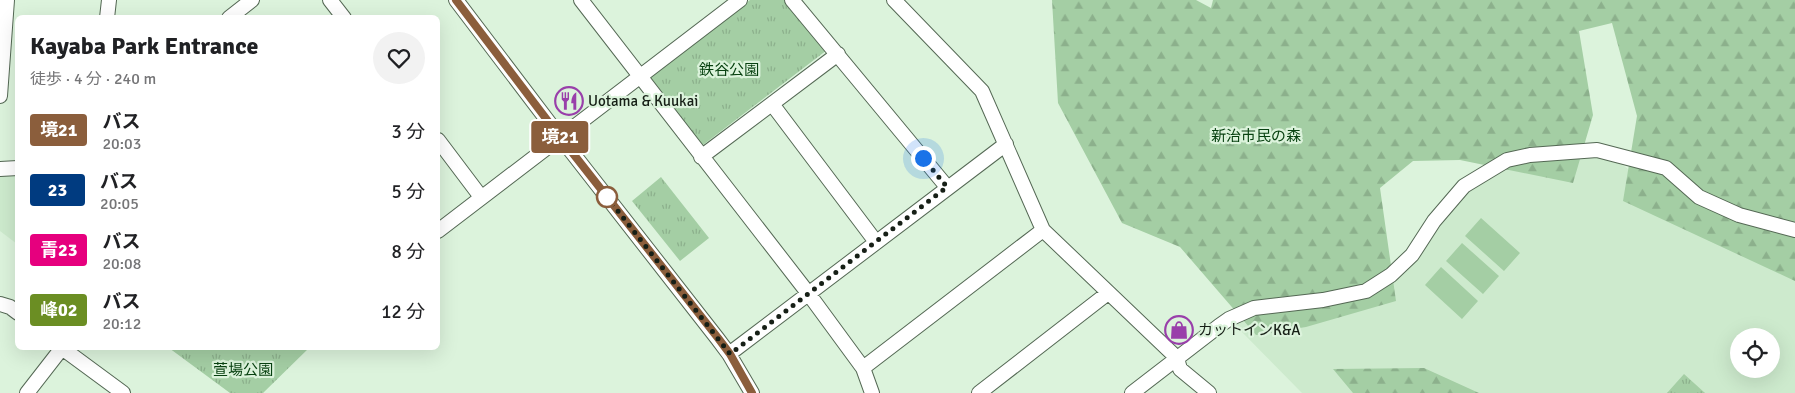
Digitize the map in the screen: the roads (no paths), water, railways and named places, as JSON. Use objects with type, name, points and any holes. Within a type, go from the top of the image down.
[{"type":"street","points":[[0,96],[7,0]]},
{"type":"street","points":[[107,15],[109,0]]},
{"type":"street","points":[[235,15],[252,0]]},
{"type":"street","points":[[330,0],[342,15]]},
{"type":"street","points":[[456,0],[560,137],[730,354],[752,393]]},
{"type":"street","points":[[581,0],[808,293],[863,368],[872,393]]},
{"type":"street","points":[[440,229],[740,0]]},
{"type":"street","points":[[792,0],[947,187]]},
{"type":"street","points":[[894,0],[982,91],[1043,230],[1177,358],[1180,369],[1209,393]]},
{"type":"street","points":[[701,157],[838,54]]},
{"type":"street","points":[[772,104],[876,242]]},
{"type":"street","points":[[440,143],[481,197]]},
{"type":"street","points":[[730,354],[947,187],[1006,144]]},
{"type":"street","points":[[1132,393],[1230,319],[1254,308],[1323,300],[1366,291],[1391,275],[1412,255],[1434,221],[1464,186],[1507,160],[1530,154],[1597,150],[1666,168],[1699,197],[1739,215],[1795,230]]},
{"type":"street","points":[[0,169],[15,168]]},
{"type":"street","points":[[863,368],[1043,230]]},
{"type":"street","points":[[979,393],[1108,293]]},
{"type":"street","points":[[0,304],[15,311]]},
{"type":"street","points":[[28,393],[60,350]]},
{"type":"street","points":[[65,350],[123,393]]},
{"type":"place","name":"Uotama & Kuukai","points":[[569,101]]},
{"type":"place","name":"カットインK&A","points":[[1179,330]]},
{"type":"park label","name":"鉄谷公園","points":[[729,70]]},
{"type":"park label","name":"新治市民の森","points":[[1256,136]]},
{"type":"park label","name":"萱場公園","points":[[243,370]]}]
